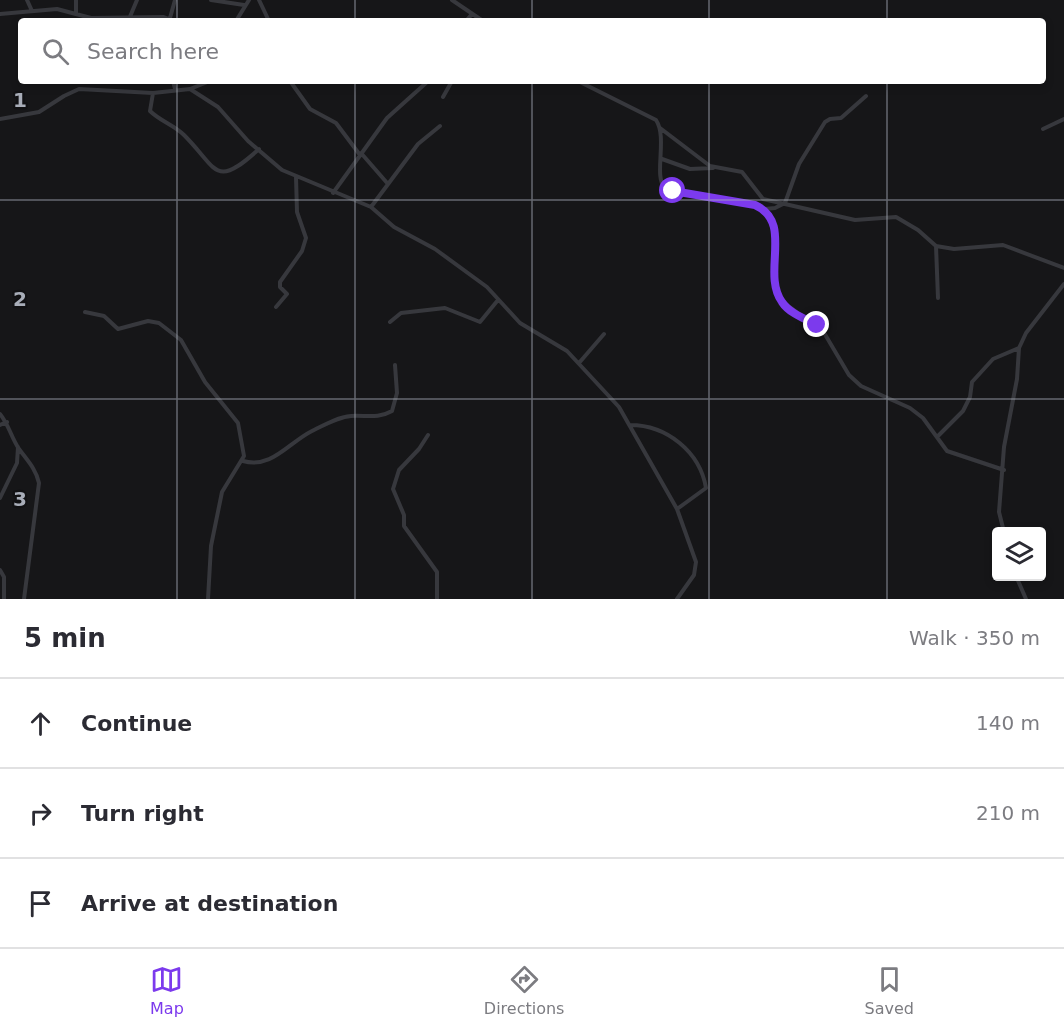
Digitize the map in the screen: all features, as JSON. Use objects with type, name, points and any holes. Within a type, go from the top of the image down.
[{"type":"street","points":[[27,0],[32,11]]},
{"type":"street","points":[[76,0],[76,14]]},
{"type":"street","points":[[129,18],[137,0]]},
{"type":"street","points":[[172,18],[175,0]]},
{"type":"street","points":[[211,0],[244,5]]},
{"type":"street","points":[[238,18],[249,0]]},
{"type":"street","points":[[259,0],[268,18]]},
{"type":"street","points":[[452,0],[478,18]]},
{"type":"street","points":[[0,14],[57,9],[91,18]]},
{"type":"street","points":[[469,18],[472,14]]},
{"type":"street","points":[[174,84],[176,89]]},
{"type":"street","points":[[0,119],[39,112],[80,89],[153,93],[190,89],[202,84]]},
{"type":"street","points":[[292,84],[310,109],[336,123],[388,184]]},
{"type":"street","points":[[333,193],[387,118],[425,84]]},
{"type":"street","points":[[443,97],[450,84]]},
{"type":"street","points":[[584,84],[652,117],[660,128],[702,162],[716,168]]},
{"type":"street","points":[[190,89],[218,107],[274,163],[296,177],[371,207],[394,227],[435,249],[487,287],[520,323],[560,346],[609,394],[630,425],[677,509],[696,562],[696,569],[677,599]]},
{"type":"street","points":[[153,93],[150,111],[182,132],[217,170],[228,172],[238,168],[259,149]]},
{"type":"street","points":[[660,128],[662,159],[660,180],[665,189],[755,205],[764,209],[775,208],[786,203],[799,164],[825,122],[830,118],[841,118],[866,96]]},
{"type":"street","points":[[1043,129],[1064,119]]},
{"type":"street","points":[[371,207],[418,144],[440,126]]},
{"type":"street","points":[[662,159],[690,169],[716,168],[740,171],[761,198],[855,220],[896,217],[918,230],[936,246],[954,249],[1003,245],[1064,268]]},
{"type":"street","points":[[276,307],[287,294],[280,286],[280,282],[302,251],[306,238],[297,212],[296,177]]},
{"type":"street","points":[[764,209],[774,226],[776,235],[773,275],[781,301],[786,307],[823,331],[854,381],[910,408],[931,425],[936,437],[947,452],[998,466],[1004,470]]},
{"type":"street","points":[[936,246],[938,298]]},
{"type":"street","points":[[1003,527],[999,512],[1005,434],[1017,379],[1019,348],[1026,333],[1064,284]]},
{"type":"street","points":[[390,322],[401,313],[445,308],[480,322],[498,300]]},
{"type":"street","points":[[85,312],[104,316],[118,329],[140,321],[159,323],[181,340],[198,371],[238,423],[244,446],[243,461],[222,492],[212,546],[208,599]]},
{"type":"street","points":[[579,363],[604,334]]},
{"type":"street","points":[[936,437],[963,411],[969,402],[972,382],[993,359],[1019,348]]},
{"type":"street","points":[[243,461],[262,463],[312,431],[339,419],[352,416],[380,417],[392,411],[397,393],[395,365]]},
{"type":"street","points":[[0,414],[7,422],[18,447],[35,469],[39,483],[24,599]]},
{"type":"street","points":[[0,425],[7,422]]},
{"type":"street","points":[[630,425],[640,425],[672,437],[690,451],[706,488],[677,509]]},
{"type":"street","points":[[428,435],[419,449],[399,470],[393,489],[404,515],[405,526],[437,572],[437,599]]},
{"type":"street","points":[[0,498],[17,463],[18,447]]},
{"type":"street","points":[[998,466],[1004,461]]},
{"type":"street","points":[[0,570],[4,577],[3,599]]},
{"type":"street","points":[[1018,581],[1026,599]]},
{"type":"route","points":[[673,191],[755,205],[764,209],[770,216],[776,235],[773,275],[776,292],[786,307],[817,325]]}]
